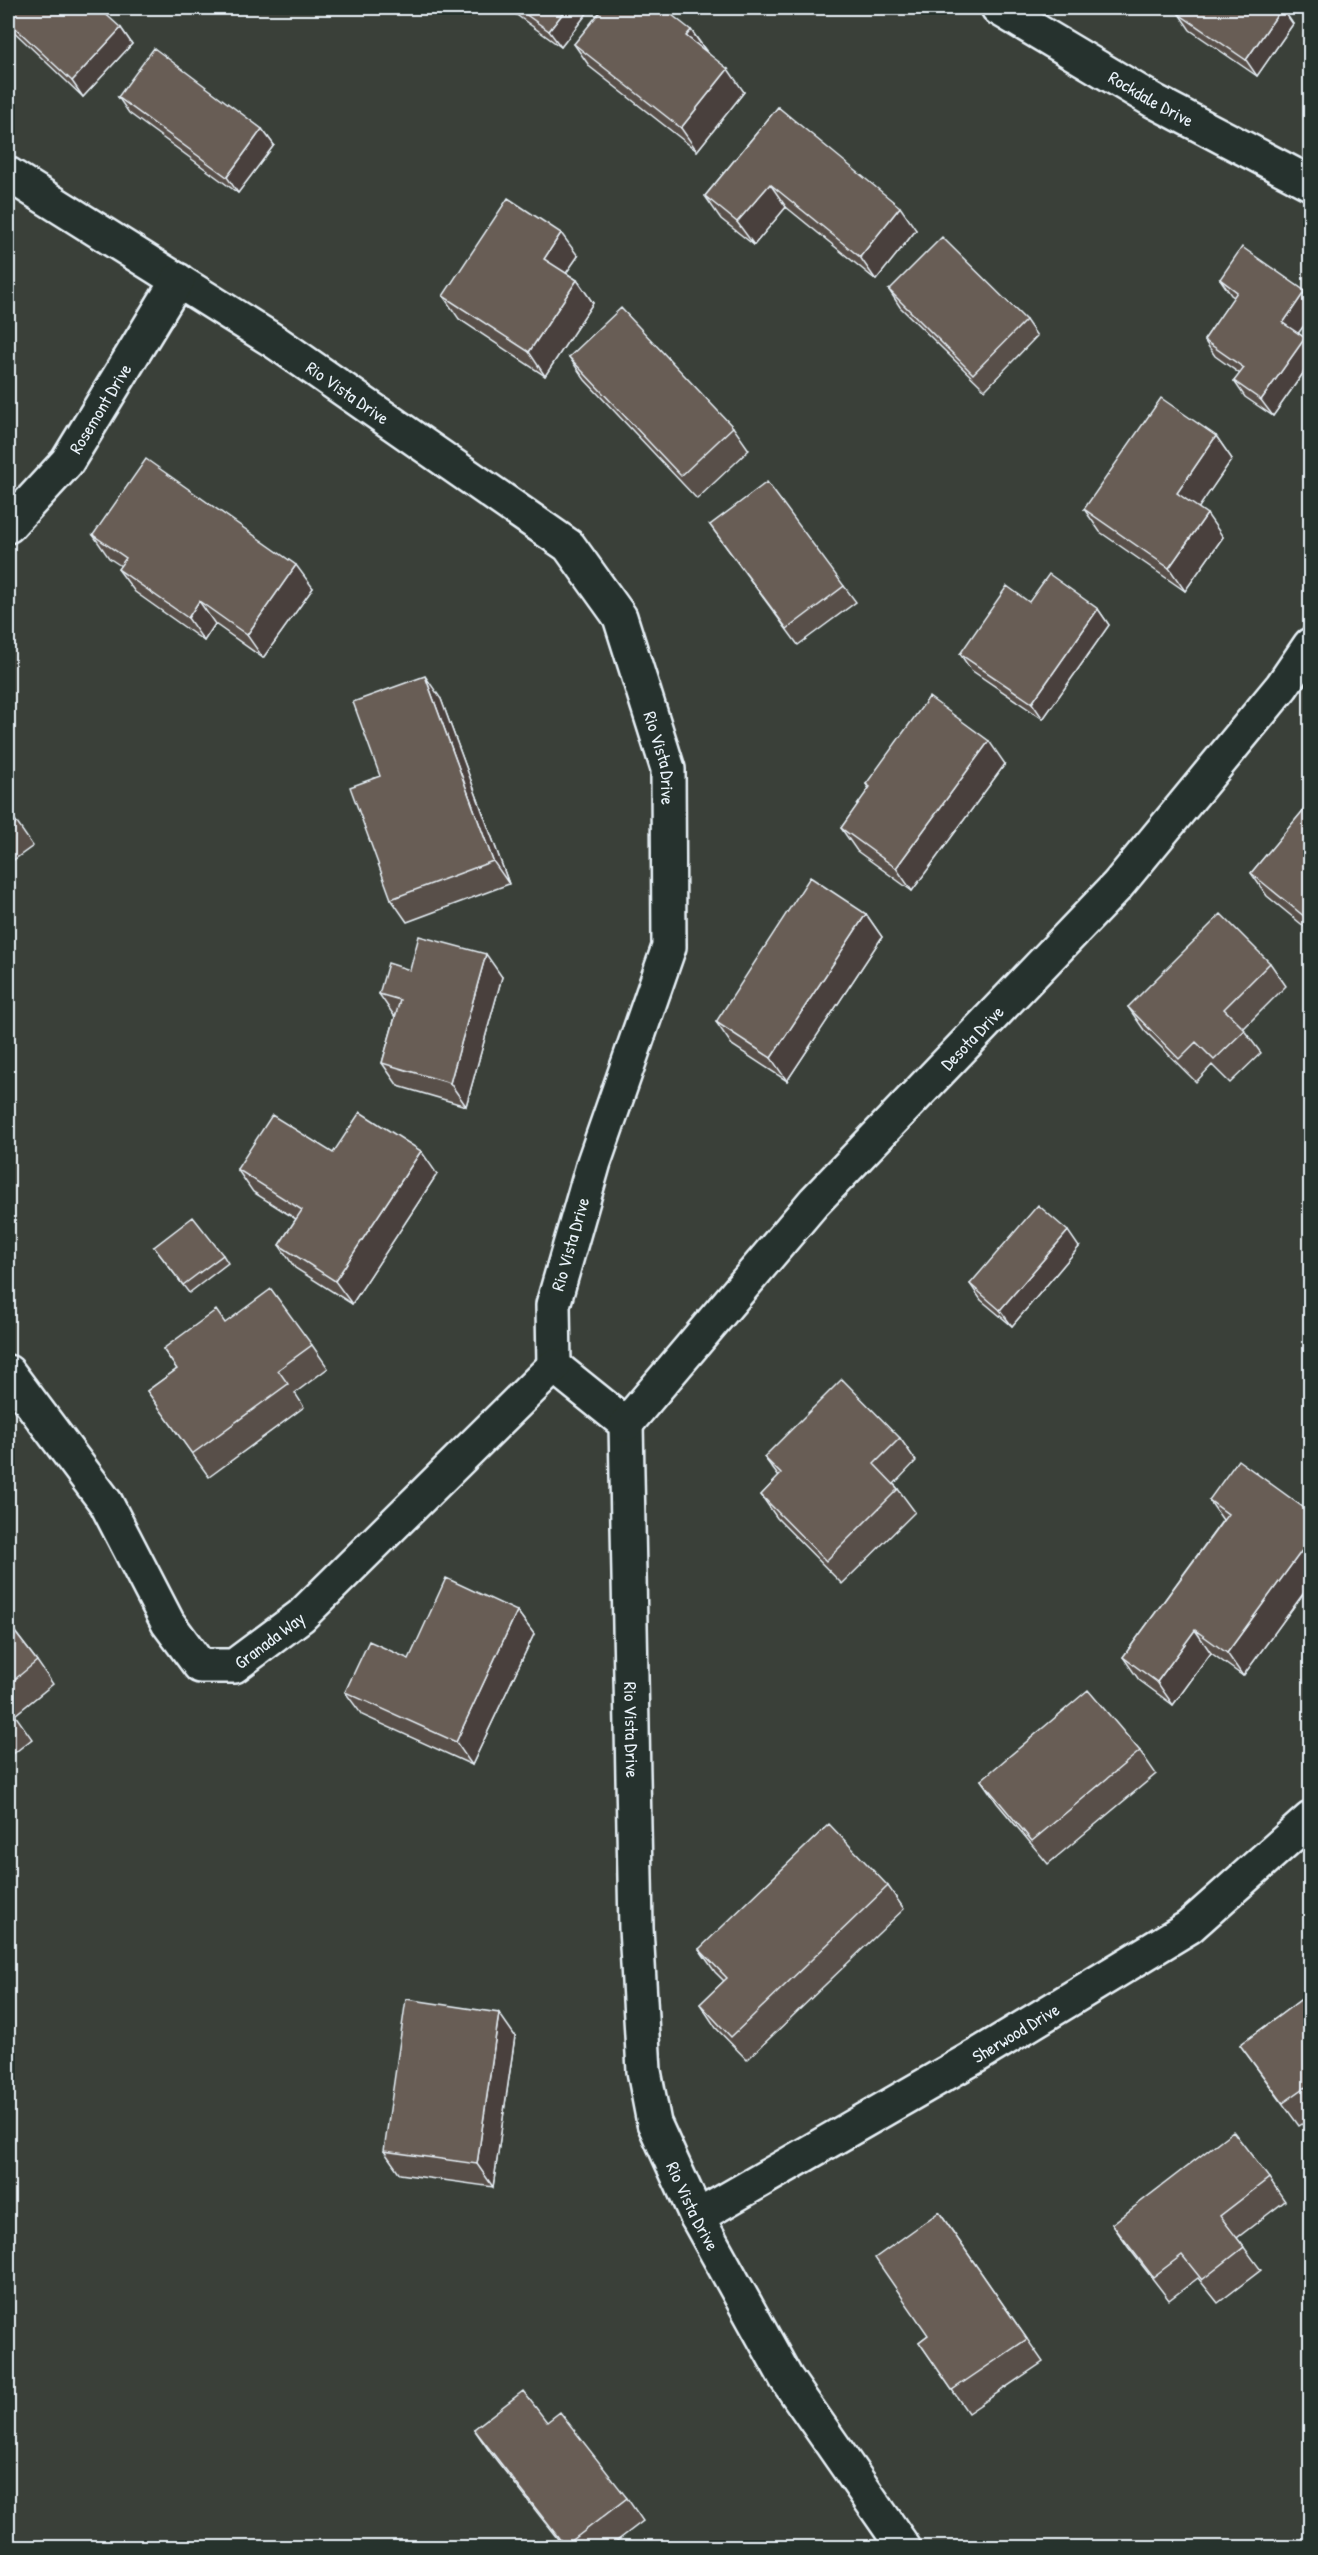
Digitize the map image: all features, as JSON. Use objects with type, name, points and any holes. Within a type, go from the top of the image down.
[{"type":"street","name":"Rockdale Drive","points":[[998,8],[1154,101],[1311,183]]},
{"type":"street","name":"Rio Vista Drive","points":[[8,174],[274,341],[569,546],[620,617],[668,769],[669,947],[594,1162],[553,1305],[554,1366]]},
{"type":"street","name":"Rosemont Drive","points":[[8,526],[67,462],[178,280]]},
{"type":"street","name":"Desota Drive","points":[[626,1424],[814,1202],[1117,886],[1282,686],[1311,645]]},
{"type":"street","name":"Granada Way","points":[[8,1372],[106,1503],[168,1623],[200,1666],[234,1666],[301,1616],[554,1366]]},
{"type":"street","points":[[554,1366],[626,1424]]},
{"type":"street","name":"Rio Vista Drive","points":[[626,1424],[636,1928],[644,2071],[654,2123],[697,2217],[786,2378],[904,2547]]},
{"type":"street","name":"Sherwood Drive","points":[[697,2217],[978,2055],[1190,1927],[1311,1819]]},
{"type":"building","points":[[8,8],[99,8],[121,28],[72,81],[8,21]]},
{"type":"building","points":[[517,8],[567,8],[549,31]]},
{"type":"building","points":[[603,8],[663,8],[691,30],[686,36],[728,69],[681,128],[574,44]]},
{"type":"building","points":[[1184,8],[1282,8],[1246,60],[1179,14]]},
{"type":"building","points":[[154,48],[262,129],[227,177],[118,97]]},
{"type":"building","points":[[778,107],[900,207],[860,257],[770,184],[737,222],[705,196]]},
{"type":"building","points":[[508,198],[561,233],[544,259],[577,280],[529,352],[443,296]]},
{"type":"building","points":[[942,237],[1026,320],[973,374],[889,290]]},
{"type":"building","points":[[1242,247],[1305,291],[1283,323],[1305,338],[1261,400],[1234,381],[1244,368],[1204,340],[1237,292],[1220,279]]},
{"type":"building","points":[[621,308],[733,427],[681,476],[569,357]]},
{"type":"building","points":[[1161,398],[1216,436],[1177,493],[1207,514],[1169,568],[1084,509]]},
{"type":"building","points":[[146,459],[296,565],[247,635],[199,601],[188,618],[118,569],[126,558],[93,535]]},
{"type":"building","points":[[767,482],[844,586],[787,629],[710,525]]},
{"type":"building","points":[[1049,574],[1098,609],[1032,703],[960,654],[1007,586],[1029,602]]},
{"type":"building","points":[[425,676],[493,861],[391,899],[350,787],[380,776],[353,702]]},
{"type":"building","points":[[929,697],[989,741],[896,868],[841,828],[870,787],[866,784]]},
{"type":"building","points":[[1311,801],[1311,922],[1251,873]]},
{"type":"building","points":[[8,810],[16,823],[8,829]]},
{"type":"building","points":[[810,877],[866,914],[771,1058],[716,1022]]},
{"type":"building","points":[[1221,914],[1270,963],[1224,1009],[1245,1030],[1214,1060],[1196,1042],[1179,1059],[1128,1007]]},
{"type":"building","points":[[419,936],[486,954],[450,1083],[382,1063],[400,1000],[379,994],[388,963],[410,970]]},
{"type":"building","points":[[360,1112],[421,1151],[335,1281],[279,1245],[302,1210],[237,1169],[272,1115],[333,1153]]},
{"type":"building","points":[[1038,1205],[1068,1231],[1000,1310],[970,1284]]},
{"type":"building","points":[[193,1217],[223,1255],[183,1285],[154,1247]]},
{"type":"building","points":[[271,1289],[312,1345],[278,1370],[288,1384],[192,1454],[147,1391],[177,1369],[163,1349],[216,1310],[225,1323]]},
{"type":"building","points":[[842,1379],[900,1438],[874,1464],[898,1489],[826,1561],[761,1495],[781,1474],[764,1457]]},
{"type":"building","points":[[1238,1460],[1311,1513],[1311,1538],[1227,1653],[1195,1630],[1157,1682],[1123,1657],[1228,1514],[1209,1500]]},
{"type":"building","points":[[446,1578],[517,1611],[456,1742],[345,1692],[369,1641],[409,1659]]},
{"type":"building","points":[[8,1623],[37,1661],[8,1685]]},
{"type":"building","points":[[1088,1690],[1140,1751],[1032,1841],[981,1780]]},
{"type":"building","points":[[8,1705],[16,1716],[8,1723]]},
{"type":"building","points":[[829,1824],[888,1886],[731,2037],[700,2004],[727,1978],[699,1949]]},
{"type":"building","points":[[1311,1992],[1311,2083],[1283,2103],[1240,2045]]},
{"type":"building","points":[[406,1999],[499,2013],[477,2164],[384,2151]]},
{"type":"building","points":[[1233,2131],[1269,2178],[1220,2216],[1244,2247],[1202,2280],[1182,2255],[1153,2277],[1112,2224]]},
{"type":"building","points":[[939,2212],[1027,2339],[952,2390],[919,2342],[928,2335],[875,2258]]},
{"type":"building","points":[[523,2391],[547,2422],[560,2412],[627,2498],[565,2546],[474,2429]]},
{"type":"building","points":[[647,2542],[652,2547],[640,2547]]}]
